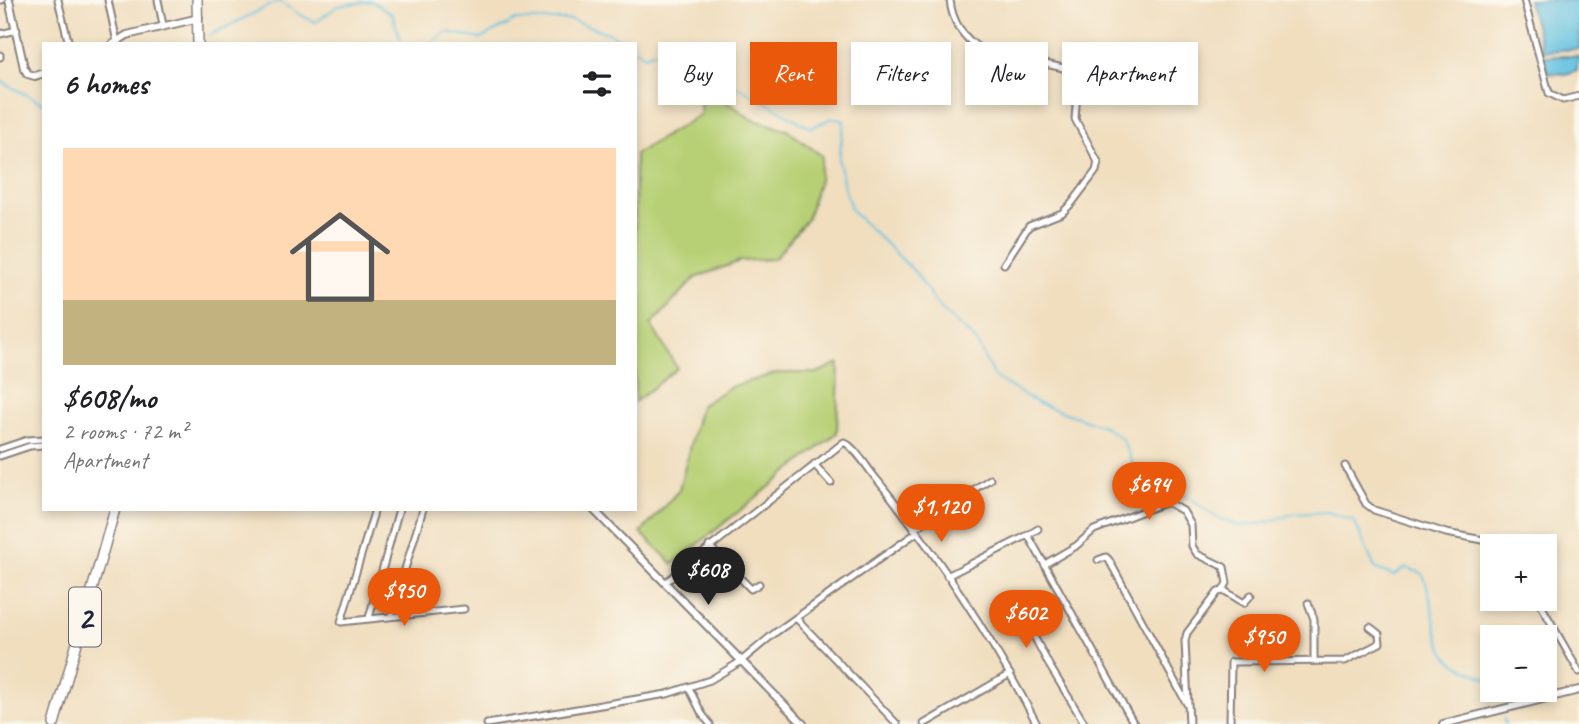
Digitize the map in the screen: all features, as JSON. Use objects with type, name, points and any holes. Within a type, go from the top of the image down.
[{"type":"highway","points":[[197,0],[198,42]]},
{"type":"highway","name":"2","points":[[54,724],[114,511]]},
{"type":"street","points":[[9,0],[27,74],[35,76],[42,74]]},
{"type":"street","points":[[58,0],[68,42]]},
{"type":"street","points":[[108,0],[115,42]]},
{"type":"street","points":[[158,0],[163,25]]},
{"type":"street","points":[[950,0],[961,33],[982,50],[1077,71],[1075,119],[1098,162],[1096,171],[1072,203],[1062,213],[1029,226],[1004,264]]},
{"type":"street","points":[[1524,0],[1549,93],[1563,100],[1579,96]]},
{"type":"street","points":[[116,42],[127,35],[199,18]]},
{"type":"street","points":[[0,34],[16,30]]},
{"type":"street","points":[[197,33],[204,42]]},
{"type":"street","points":[[0,456],[4,449],[27,440],[42,439]]},
{"type":"street","points":[[4,449],[42,444]]},
{"type":"street","points":[[666,582],[840,444],[848,444],[947,576],[1010,674],[1037,724]]},
{"type":"street","points":[[814,464],[831,483]]},
{"type":"street","points":[[1345,466],[1366,504],[1374,510],[1446,533],[1480,539]]},
{"type":"street","points":[[487,724],[690,688],[722,675],[761,643],[990,479]]},
{"type":"street","points":[[1045,564],[1065,553],[1094,530],[1167,502],[1183,511],[1193,532],[1192,546],[1196,554],[1224,567],[1227,583],[1185,636],[1189,724]]},
{"type":"street","points":[[374,511],[341,622],[464,609]]},
{"type":"street","points":[[369,618],[398,511]]},
{"type":"street","points":[[391,616],[422,511]]},
{"type":"street","points":[[595,511],[803,724]]},
{"type":"street","points":[[947,576],[1038,529]]},
{"type":"street","points":[[1028,535],[1134,724]]},
{"type":"street","points":[[709,546],[751,589],[759,584]]},
{"type":"street","points":[[1098,560],[1106,557],[1109,560],[1188,706]]},
{"type":"street","points":[[1223,590],[1244,603],[1251,595]]},
{"type":"street","points":[[1308,603],[1314,619],[1314,661]]},
{"type":"street","points":[[1028,604],[1026,621],[1085,724]]},
{"type":"street","points":[[1544,611],[1579,672]]},
{"type":"street","points":[[796,618],[897,724]]},
{"type":"street","points":[[1230,724],[1231,662],[1345,661],[1377,646],[1381,638],[1370,627]]},
{"type":"street","points":[[924,724],[1010,674]]},
{"type":"street","points":[[690,688],[702,714],[710,724]]},
{"type":"street","points":[[1443,724],[1579,690]]},
{"type":"green space","points":[[700,105],[731,105],[751,119],[787,130],[822,156],[819,180],[807,219],[774,259],[740,261],[695,278],[651,325],[677,368],[637,400],[637,153],[701,114]]},
{"type":"green space","points":[[839,363],[837,433],[673,564],[641,533],[679,490],[700,406],[730,387],[777,373],[817,373]]},
{"type":"water","points":[[1528,0],[1579,0],[1579,49],[1542,51]]},
{"type":"water","points":[[1543,56],[1578,56],[1577,70],[1566,74],[1548,73]]},
{"type":"waterway","points":[[210,35],[279,1],[316,22],[338,6],[371,1],[392,14],[401,42]]},
{"type":"waterway","points":[[431,42],[447,32],[481,39],[516,20],[571,20],[611,34],[624,42]]},
{"type":"waterway","points":[[637,50],[645,55],[673,45],[693,59],[715,81],[743,89],[811,128],[832,118],[844,121],[839,159],[852,211],[915,272],[938,306],[976,341],[994,377],[1037,403],[1106,427],[1122,439],[1138,475],[1188,496],[1214,516],[1239,526],[1264,523],[1293,514],[1328,512],[1354,521],[1375,568],[1394,576],[1405,568],[1422,573],[1443,649],[1452,661],[1480,676]]},
{"type":"waterway","points":[[0,81],[42,103]]},
{"type":"waterway","points":[[1504,719],[1505,724]]}]
